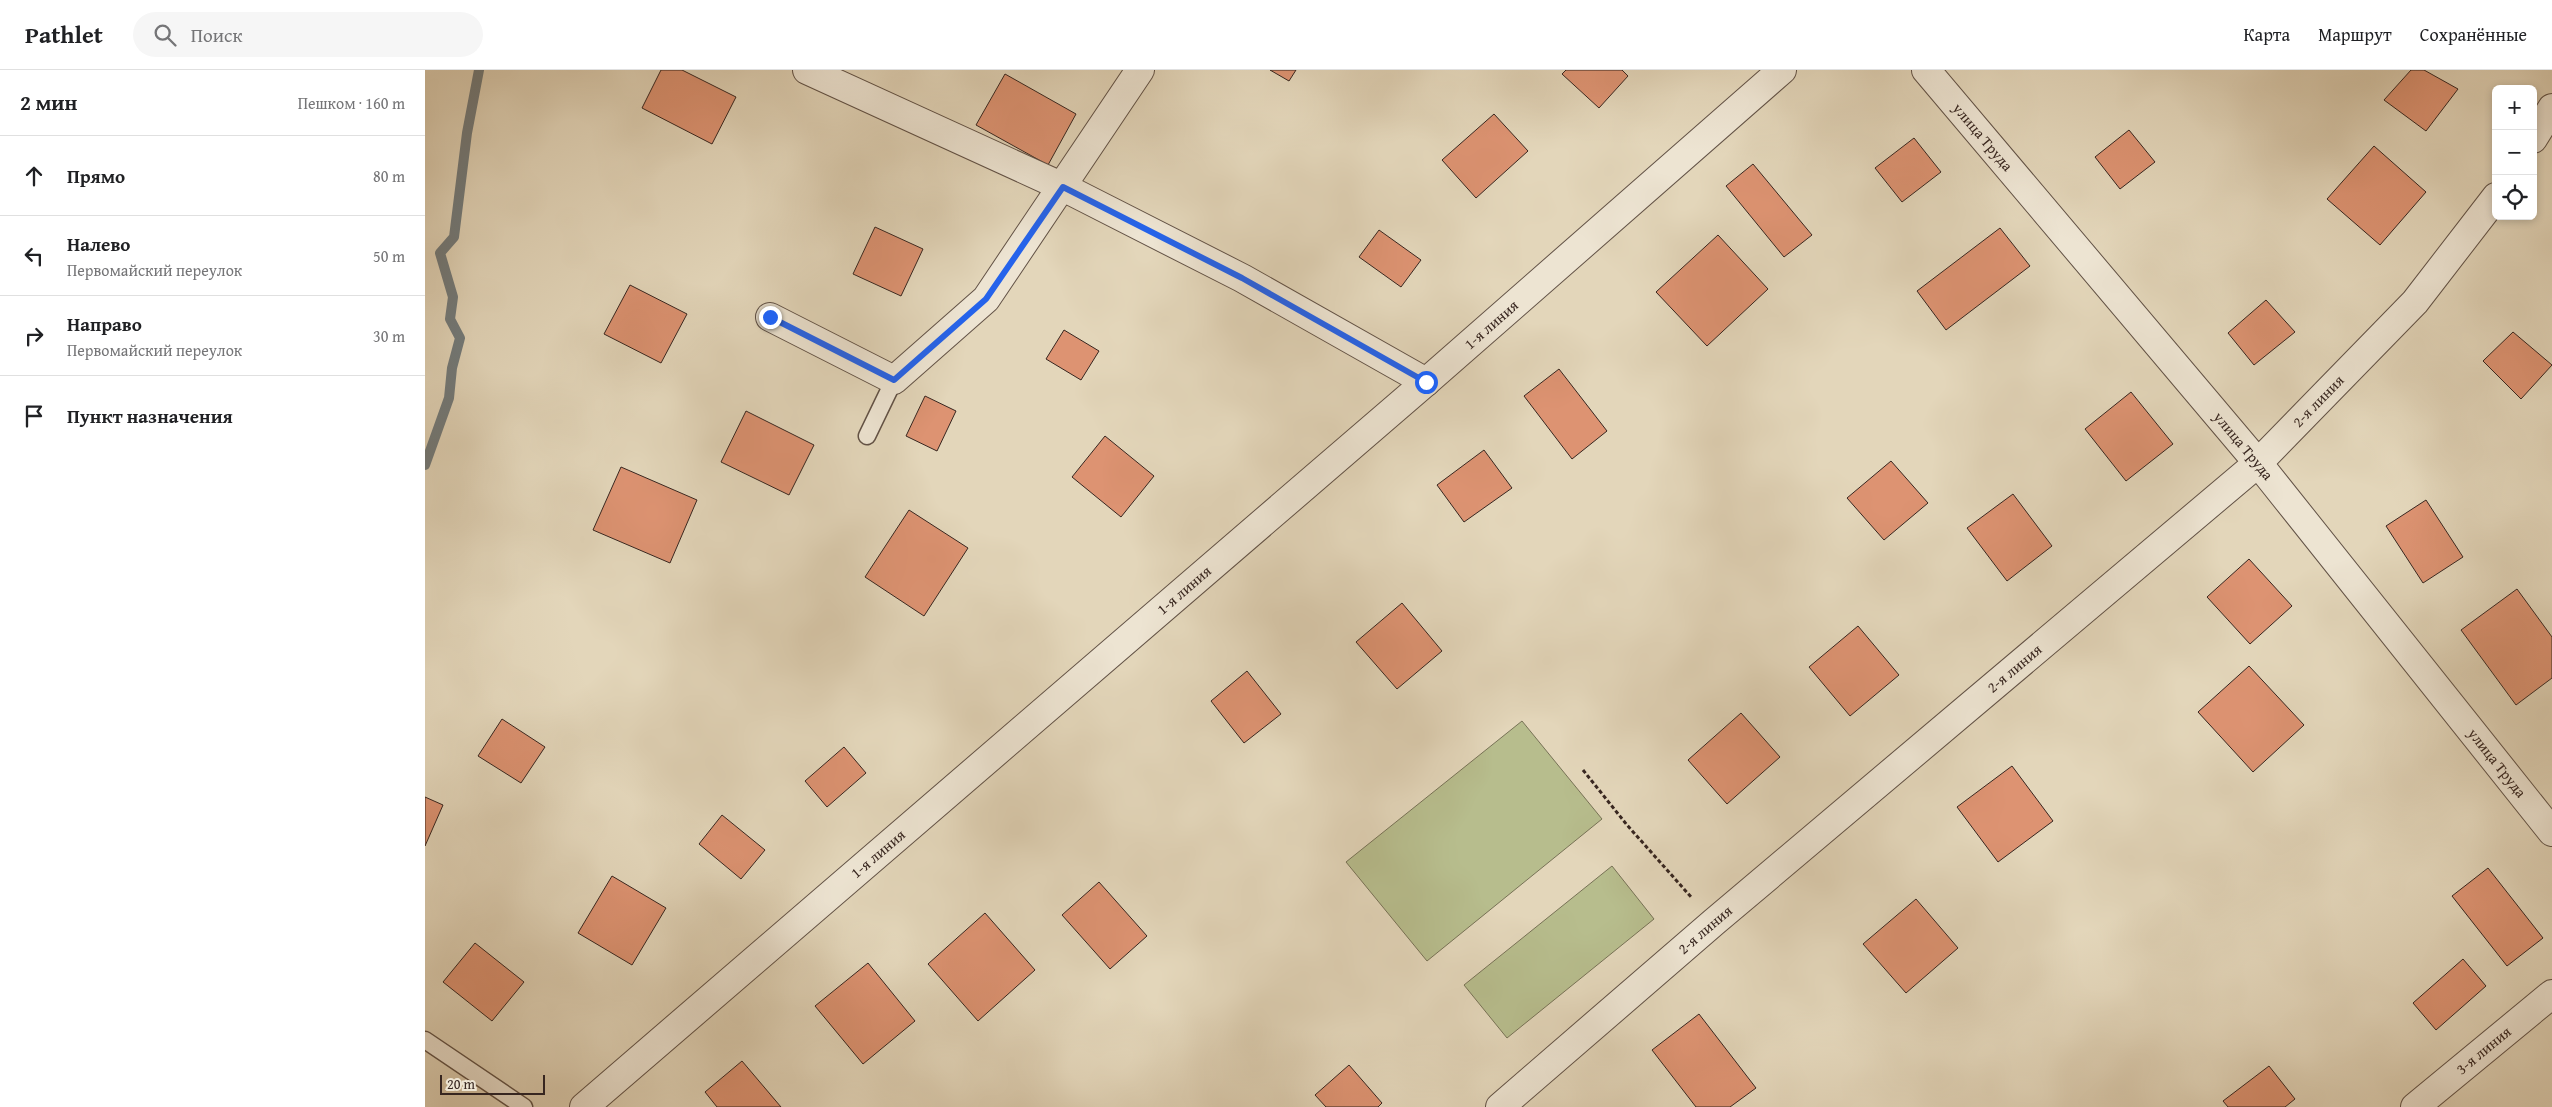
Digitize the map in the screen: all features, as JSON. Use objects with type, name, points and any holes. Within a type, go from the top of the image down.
[{"type":"street","points":[[807,70],[1063,187],[1242,278],[1426,382]]},
{"type":"street","points":[[770,317],[894,380],[986,299],[1140,70]]},
{"type":"street","name":"1-я линия","points":[[584,1107],[1426,382],[1783,70]]},
{"type":"street","name":"улица Труда","points":[[1926,70],[2258,463],[2552,832]]},
{"type":"street","points":[[2537,132],[2552,108]]},
{"type":"street","name":"2-я линия","points":[[1500,1107],[1714,922],[2258,463],[2415,302],[2492,202]]},
{"type":"street","name":"3-я линия","points":[[2415,1107],[2552,994]]},
{"type":"lane","points":[[867,436],[894,380]]},
{"type":"lane","points":[[425,1040],[524,1107]]},
{"type":"path","points":[[1583,770],[1627,825],[1714,922]]},
{"type":"green space","points":[[1522,721],[1602,819],[1427,961],[1346,862]]},
{"type":"green space","points":[[1612,866],[1654,919],[1507,1038],[1464,985]]},
{"type":"building","points":[[661,70],[682,70],[736,97],[712,144],[642,108]]},
{"type":"building","points":[[1270,70],[1296,70],[1289,81]]},
{"type":"building","points":[[1566,70],[1622,70],[1628,76],[1599,108],[1562,74]]},
{"type":"building","points":[[2411,70],[2424,70],[2458,89],[2426,131],[2384,100]]},
{"type":"building","points":[[1005,74],[1076,114],[1048,165],[976,125]]},
{"type":"building","points":[[1494,114],[1528,151],[1476,198],[1442,160]]},
{"type":"building","points":[[2129,130],[2155,162],[2120,189],[2095,157]]},
{"type":"building","points":[[1914,138],[1941,172],[1902,202],[1875,168]]},
{"type":"building","points":[[2374,146],[2426,192],[2380,245],[2327,199]]},
{"type":"building","points":[[1753,164],[1812,235],[1784,257],[1726,186]]},
{"type":"building","points":[[875,227],[923,249],[901,296],[853,274]]},
{"type":"building","points":[[2000,228],[2030,266],[1946,330],[1917,291]]},
{"type":"building","points":[[1379,230],[1421,260],[1401,287],[1359,257]]},
{"type":"building","points":[[1718,235],[1768,289],[1707,346],[1656,292]]},
{"type":"building","points":[[630,285],[687,314],[661,363],[604,334]]},
{"type":"building","points":[[2266,300],[2295,332],[2254,365],[2228,333]]},
{"type":"building","points":[[1064,330],[1099,351],[1081,380],[1046,359]]},
{"type":"building","points":[[2513,332],[2552,365],[2521,399],[2483,361]]},
{"type":"building","points":[[1559,369],[1607,431],[1572,459],[1524,396]]},
{"type":"building","points":[[2131,392],[2173,444],[2126,481],[2085,429]]},
{"type":"building","points":[[925,396],[956,411],[937,451],[906,436]]},
{"type":"building","points":[[746,411],[814,445],[789,495],[721,462]]},
{"type":"building","points":[[1105,436],[1154,476],[1121,517],[1072,477]]},
{"type":"building","points":[[1484,450],[1512,488],[1464,522],[1437,485]]},
{"type":"building","points":[[1891,461],[1928,503],[1884,540],[1847,498]]},
{"type":"building","points":[[621,467],[697,500],[670,563],[593,530]]},
{"type":"building","points":[[2013,494],[2052,546],[2007,581],[1967,528]]},
{"type":"building","points":[[2426,500],[2463,557],[2423,583],[2386,526]]},
{"type":"building","points":[[909,510],[968,548],[924,616],[865,577]]},
{"type":"building","points":[[2249,559],[2292,606],[2250,644],[2207,597]]},
{"type":"building","points":[[2517,589],[2552,637],[2552,678],[2516,705],[2461,630]]},
{"type":"building","points":[[1402,603],[1442,651],[1397,689],[1356,642]]},
{"type":"building","points":[[1858,626],[1899,675],[1850,716],[1809,667]]},
{"type":"building","points":[[2249,666],[2304,725],[2253,772],[2198,712]]},
{"type":"building","points":[[1247,671],[1281,714],[1244,743],[1211,701]]},
{"type":"building","points":[[1741,713],[1780,757],[1727,804],[1688,760]]},
{"type":"building","points":[[502,719],[545,747],[521,783],[478,756]]},
{"type":"building","points":[[844,747],[866,773],[827,807],[805,781]]},
{"type":"building","points":[[2012,766],[2053,821],[1998,862],[1957,807]]},
{"type":"building","points":[[425,797],[443,805],[425,846]]},
{"type":"building","points":[[722,815],[765,850],[741,879],[699,844]]},
{"type":"building","points":[[2488,868],[2543,938],[2507,966],[2452,896]]},
{"type":"building","points":[[612,876],[666,908],[632,965],[578,933]]},
{"type":"building","points":[[1099,882],[1147,936],[1110,969],[1062,915]]},
{"type":"building","points":[[1916,899],[1958,948],[1906,993],[1863,944]]},
{"type":"building","points":[[985,913],[1035,970],[978,1021],[928,964]]},
{"type":"building","points":[[475,943],[524,982],[492,1021],[443,982]]},
{"type":"building","points":[[2463,959],[2486,986],[2436,1030],[2413,1003]]},
{"type":"building","points":[[868,963],[915,1021],[863,1064],[815,1006]]},
{"type":"building","points":[[1699,1014],[1756,1088],[1730,1107],[1696,1107],[1652,1050]]},
{"type":"building","points":[[742,1061],[781,1107],[717,1107],[705,1092]]},
{"type":"building","points":[[1349,1065],[1382,1103],[1378,1107],[1326,1107],[1315,1095]]},
{"type":"building","points":[[2269,1066],[2295,1099],[2285,1107],[2228,1107],[2223,1101]]},
{"type":"waterway","points":[[425,465],[449,398],[452,368],[460,338],[450,319],[453,297],[440,253],[454,237],[467,133],[479,70]]},
{"type":"route","points":[[770,317],[894,380],[986,299],[1063,187],[1242,278],[1426,382]]}]
